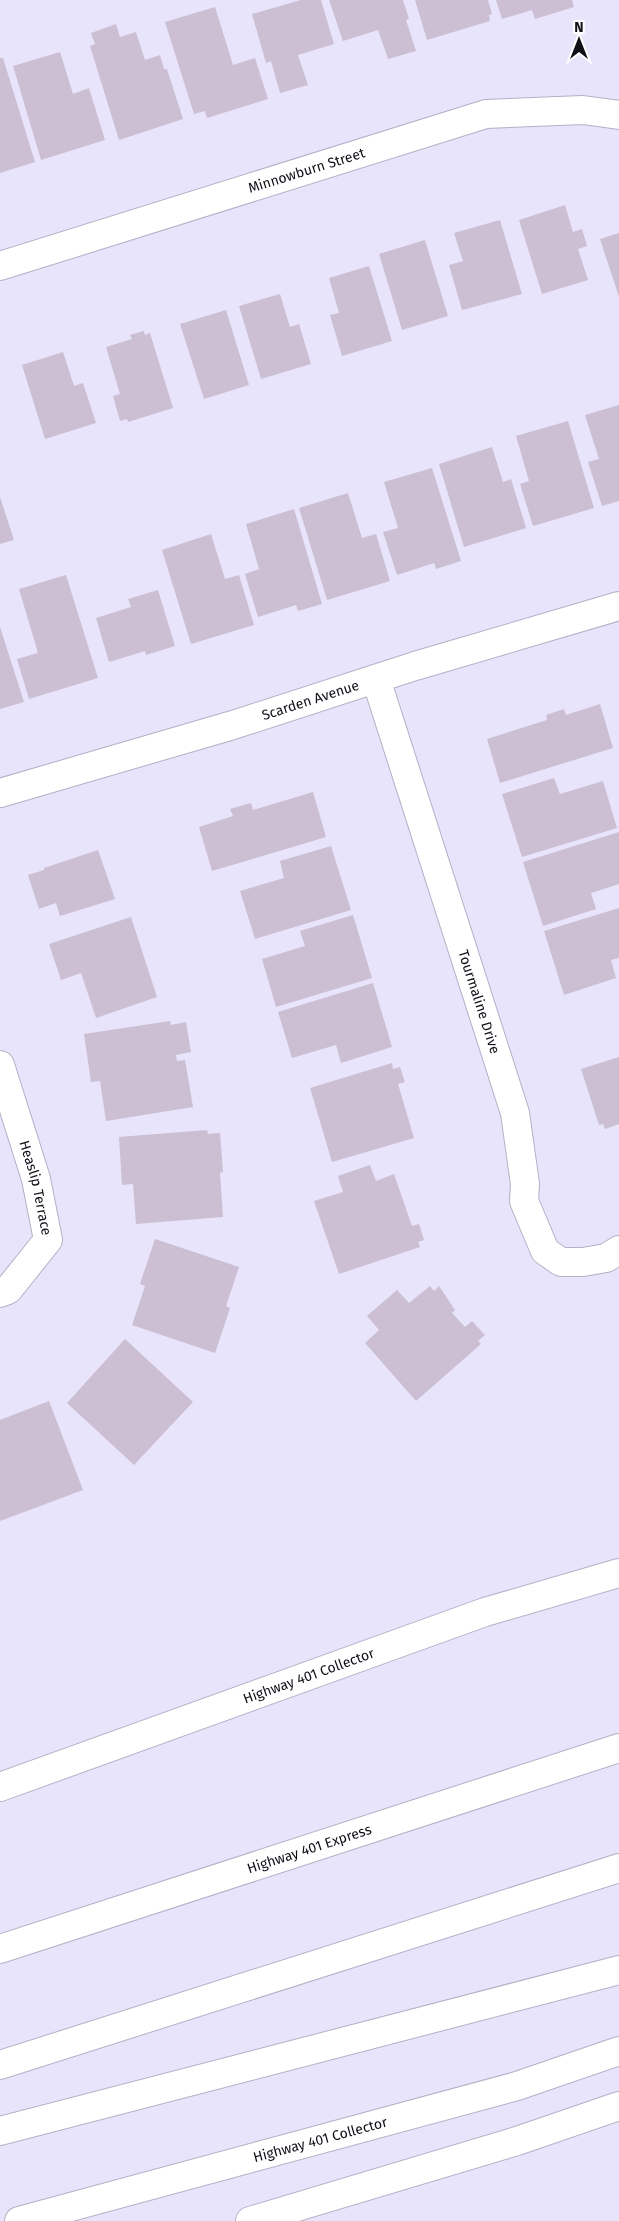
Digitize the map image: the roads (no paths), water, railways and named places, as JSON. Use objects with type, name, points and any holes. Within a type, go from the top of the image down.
[{"type":"main road","name":"Minnowburn Street","points":[[0,266],[486,114],[583,110],[619,115]]},
{"type":"main road","name":"Scarden Avenue","points":[[0,793],[619,606]]},
{"type":"main road","name":"Tourmaline Drive","points":[[376,679],[515,1113],[524,1175],[524,1201],[534,1229],[545,1251],[561,1262],[584,1262],[606,1258],[619,1250]]},
{"type":"main road","name":"Heaslip Terrace","points":[[0,1065],[36,1179],[48,1240],[8,1290],[0,1293]]},
{"type":"main road","name":"Highway 401 Collector","points":[[0,1786],[485,1612],[619,1573]]},
{"type":"main road","name":"Highway 401 Express","points":[[0,1948],[619,1748]]},
{"type":"main road","points":[[0,2065],[619,1868]]},
{"type":"main road","points":[[0,2131],[619,1970]]},
{"type":"main road","name":"Highway 401 Collector","points":[[19,2221],[517,2086],[619,2051]]},
{"type":"main road","points":[[250,2221],[517,2141],[619,2106]]}]
